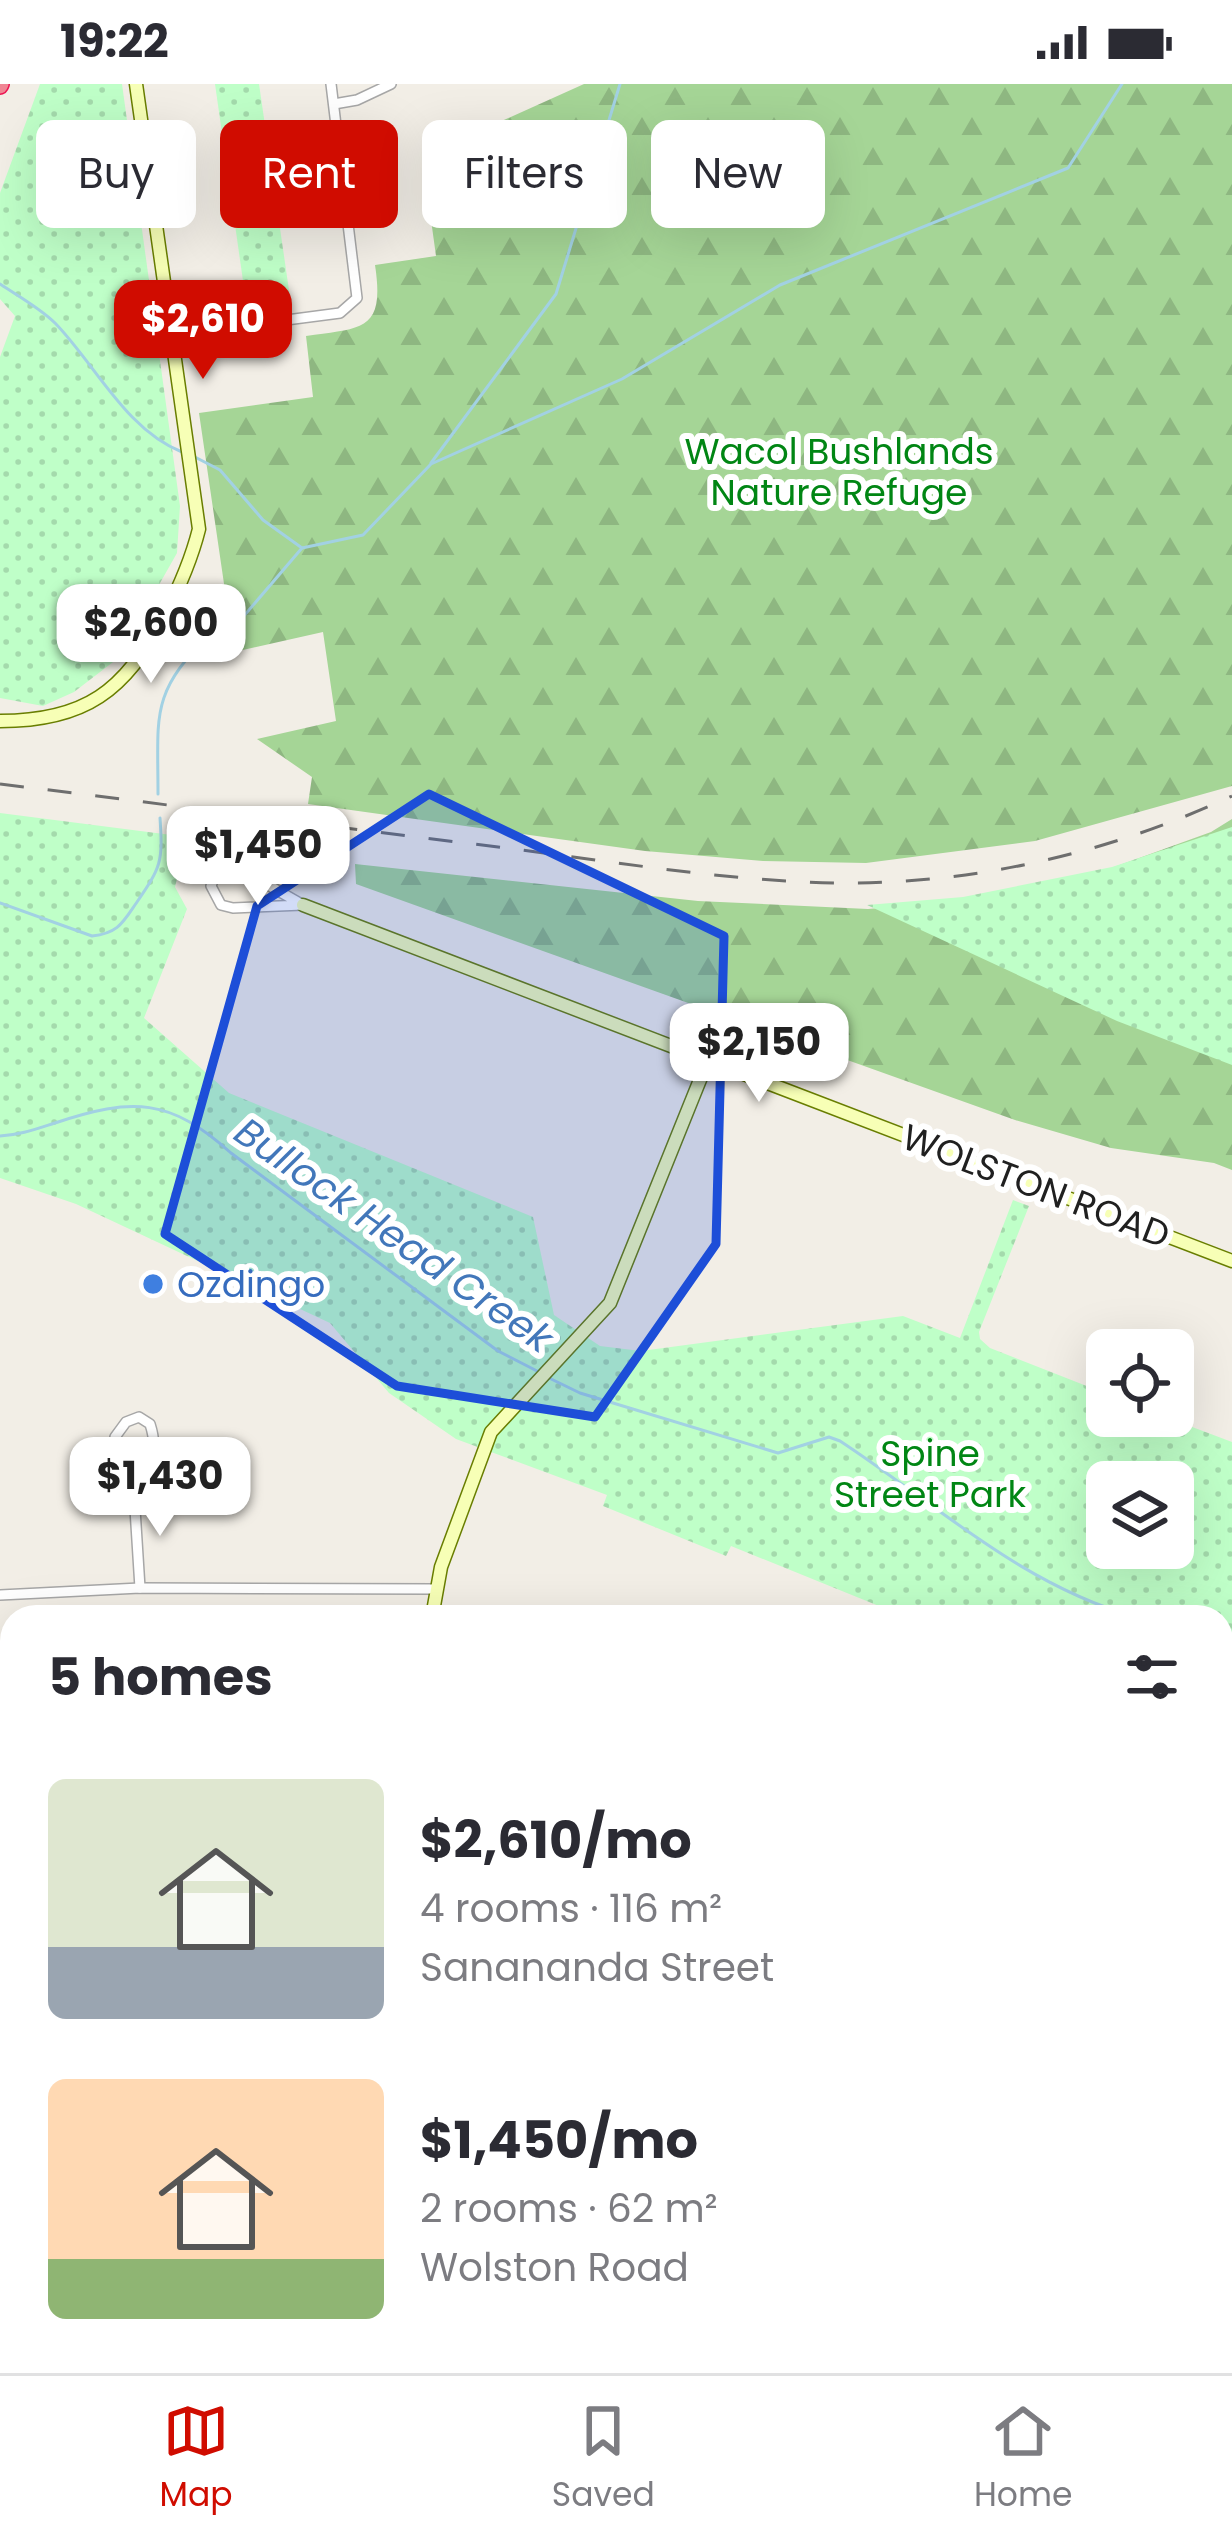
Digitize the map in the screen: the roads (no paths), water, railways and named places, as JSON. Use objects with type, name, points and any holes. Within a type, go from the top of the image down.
[{"type":"street","points":[[0,721],[65,714],[119,684],[148,649],[182,584],[199,529],[136,84]]},
{"type":"street","points":[[172,335],[351,308],[358,283],[331,84]]},
{"type":"street","points":[[334,104],[357,100],[391,84]]},
{"type":"street","name":"WOLSTON ROAD","points":[[303,905],[233,908],[221,905],[211,886],[221,869],[240,869],[303,905],[1232,1261]]},
{"type":"street","points":[[434,1605],[491,1432],[610,1303],[708,1060]]},
{"type":"street","points":[[134,1493],[157,1444],[150,1424],[139,1418],[126,1422],[115,1437],[117,1456],[134,1493],[140,1588]]},
{"type":"street","points":[[0,1595],[140,1588],[436,1589]]},
{"type":"waterway","points":[[431,463],[556,294],[620,84]]},
{"type":"waterway","name":"Bullock Head Creek","points":[[224,628],[237,624],[302,548],[363,535],[431,464],[622,379],[780,285],[1068,168],[1122,84]]},
{"type":"waterway","points":[[0,284],[49,318],[128,412],[162,442],[182,452]]},
{"type":"waterway","points":[[191,455],[220,470],[263,520],[302,548]]},
{"type":"waterway","name":"Bullock Head Creek","points":[[158,794],[159,723],[167,689],[211,633]]},
{"type":"waterway","name":"Bullock Head Creek","points":[[0,903],[92,936],[114,929],[156,872],[160,818]]},
{"type":"waterway","name":"Bullock Head Creek","points":[[0,1136],[107,1109],[169,1112],[209,1135],[498,1351],[539,1372]]},
{"type":"waterway","name":"Bullock Head Creek","points":[[547,1377],[580,1393],[778,1453],[829,1437],[840,1441],[1018,1564],[1101,1605]]},
{"type":"railway","points":[[0,784],[670,870],[843,883],[943,878],[1042,861],[1139,833],[1232,796]]},
{"type":"place","name":"Ozdingo","points":[[153,1284]]},
{"type":"park label","name":"Wacol Bushlands Nature Refuge","points":[[839,472]]},
{"type":"park label","name":"Spine Street Park","points":[[930,1474]]}]
